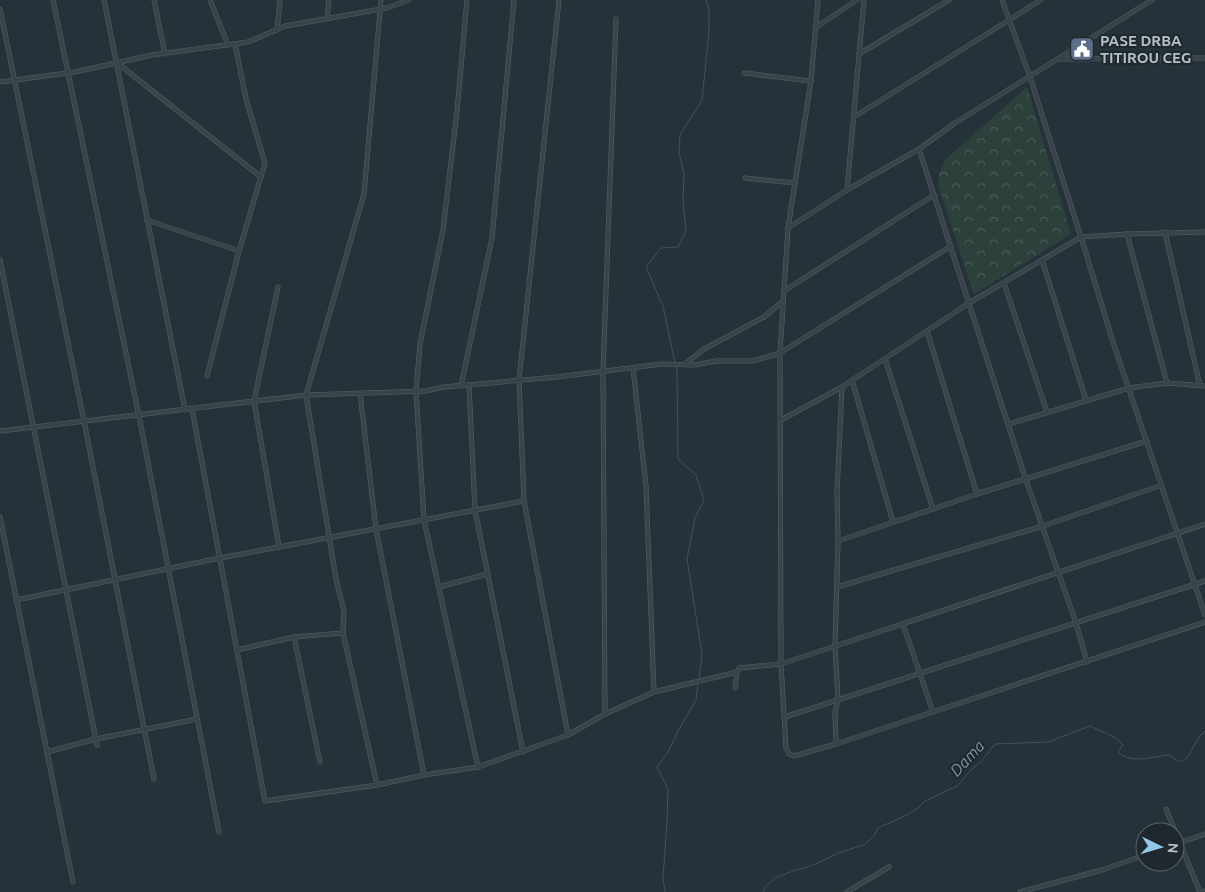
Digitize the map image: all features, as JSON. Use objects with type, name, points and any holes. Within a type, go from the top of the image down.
[{"type":"street","points":[[53,0],[139,416],[219,832]]},
{"type":"street","points":[[104,0],[185,410]]},
{"type":"street","points":[[154,0],[165,54]]},
{"type":"street","points":[[210,0],[228,45]]},
{"type":"street","points":[[277,30],[280,0]]},
{"type":"street","points":[[327,19],[329,0]]},
{"type":"street","points":[[378,785],[343,633],[344,611],[336,579],[306,395],[364,194],[381,0]]},
{"type":"street","points":[[0,82],[75,72],[116,62],[248,42],[285,26],[380,9],[409,0]]},
{"type":"street","points":[[467,0],[458,112],[443,230],[420,344],[416,391],[424,520],[478,767]]},
{"type":"street","points":[[462,386],[492,238],[514,0]]},
{"type":"street","points":[[559,0],[519,380],[524,501],[568,736]]},
{"type":"street","points":[[818,0],[811,81],[788,228],[780,353],[781,664],[786,748],[789,754],[794,756],[836,744],[1205,622]]},
{"type":"street","points":[[815,28],[857,0]]},
{"type":"street","points":[[847,190],[864,0]]},
{"type":"street","points":[[859,54],[949,0]]},
{"type":"street","points":[[1002,0],[1030,77],[1113,342],[1205,615]]},
{"type":"street","points":[[854,117],[1041,0]]},
{"type":"street","points":[[788,228],[847,190],[919,149],[955,122],[1152,0]]},
{"type":"street","points":[[0,9],[84,421],[154,779]]},
{"type":"street","points":[[604,714],[603,372],[616,19]]},
{"type":"street","points":[[207,376],[239,251],[265,164],[246,99],[235,44]]},
{"type":"street","points":[[1058,59],[1205,58]]},
{"type":"street","points":[[116,62],[261,177]]},
{"type":"street","points":[[744,73],[811,81]]},
{"type":"street","points":[[919,149],[1026,480],[1076,623],[1087,662]]},
{"type":"street","points":[[745,178],[795,183]]},
{"type":"street","points":[[784,291],[934,196]]},
{"type":"street","points":[[147,220],[239,251]]},
{"type":"street","points":[[781,420],[842,387],[969,303],[1081,237],[1165,232],[1205,232]]},
{"type":"street","points":[[1008,424],[1129,388],[1167,383],[1202,386],[1165,232]]},
{"type":"street","points":[[1127,234],[1167,383]]},
{"type":"street","points":[[0,431],[306,395],[416,391],[603,372],[662,364],[694,365],[717,361],[754,361],[780,353],[951,246]]},
{"type":"street","points":[[0,260],[97,745]]},
{"type":"street","points":[[1042,260],[1086,400]]},
{"type":"street","points":[[1004,283],[1047,412]]},
{"type":"street","points":[[278,288],[254,401],[279,547]]},
{"type":"street","points":[[685,364],[704,349],[764,318],[783,301]]},
{"type":"street","points":[[927,331],[977,494]]},
{"type":"street","points":[[885,358],[933,509]]},
{"type":"street","points":[[633,368],[646,486],[654,692]]},
{"type":"street","points":[[852,380],[893,522]]},
{"type":"street","points":[[469,385],[475,510],[523,752]]},
{"type":"street","points":[[836,744],[835,713],[838,699],[835,646],[838,541],[837,492],[842,387]]},
{"type":"street","points":[[360,393],[376,529],[424,775]]},
{"type":"street","points":[[192,409],[265,802],[378,785],[424,775],[478,767],[568,736],[604,714],[654,692],[737,672],[740,668],[746,666],[781,664],[1205,524]]},
{"type":"street","points":[[838,541],[977,494],[1147,441]]},
{"type":"street","points":[[837,587],[1043,526],[1162,485]]},
{"type":"street","points":[[16,600],[220,558],[524,501]]},
{"type":"street","points":[[0,517],[73,882]]},
{"type":"street","points":[[439,586],[488,574]]},
{"type":"street","points":[[785,717],[1205,581]]},
{"type":"street","points":[[903,624],[918,673],[933,712]]},
{"type":"street","points":[[237,650],[294,637],[343,633]]},
{"type":"street","points":[[294,637],[320,762]]},
{"type":"street","points":[[735,688],[737,672]]},
{"type":"street","points":[[46,752],[96,739],[197,719]]},
{"type":"street","points":[[1166,809],[1172,822]]},
{"type":"street","points":[[1185,840],[1205,834]]},
{"type":"street","points":[[1185,853],[1203,892]]},
{"type":"street","points":[[1021,892],[1102,870],[1135,858]]},
{"type":"street","points":[[848,892],[889,867]]},
{"type":"green space","points":[[1027,87],[1071,234],[974,294],[938,185],[939,174],[946,159]]},
{"type":"waterway","points":[[675,363],[663,306],[646,267],[661,248],[678,247],[686,231],[683,201],[684,174],[679,153],[680,135],[702,100],[709,31],[709,8],[706,0]]},
{"type":"waterway","points":[[676,367],[678,459],[696,475],[704,500],[695,518],[687,559],[702,654],[699,679]]},
{"type":"waterway","points":[[665,892],[663,878],[668,789],[657,767],[668,752],[696,700],[698,683]]},
{"type":"waterway","name":"Dama","points":[[763,892],[766,886],[775,878],[864,845],[874,836],[878,828],[907,815],[925,801],[957,786],[982,761],[995,744],[1048,742],[1090,726],[1116,738],[1123,745],[1118,752],[1124,756],[1143,759],[1169,755],[1179,762],[1187,758],[1199,737],[1205,731]]},
{"type":"place","name":"PASE DRBA TITIROU CEG","points":[[1082,49]]}]
